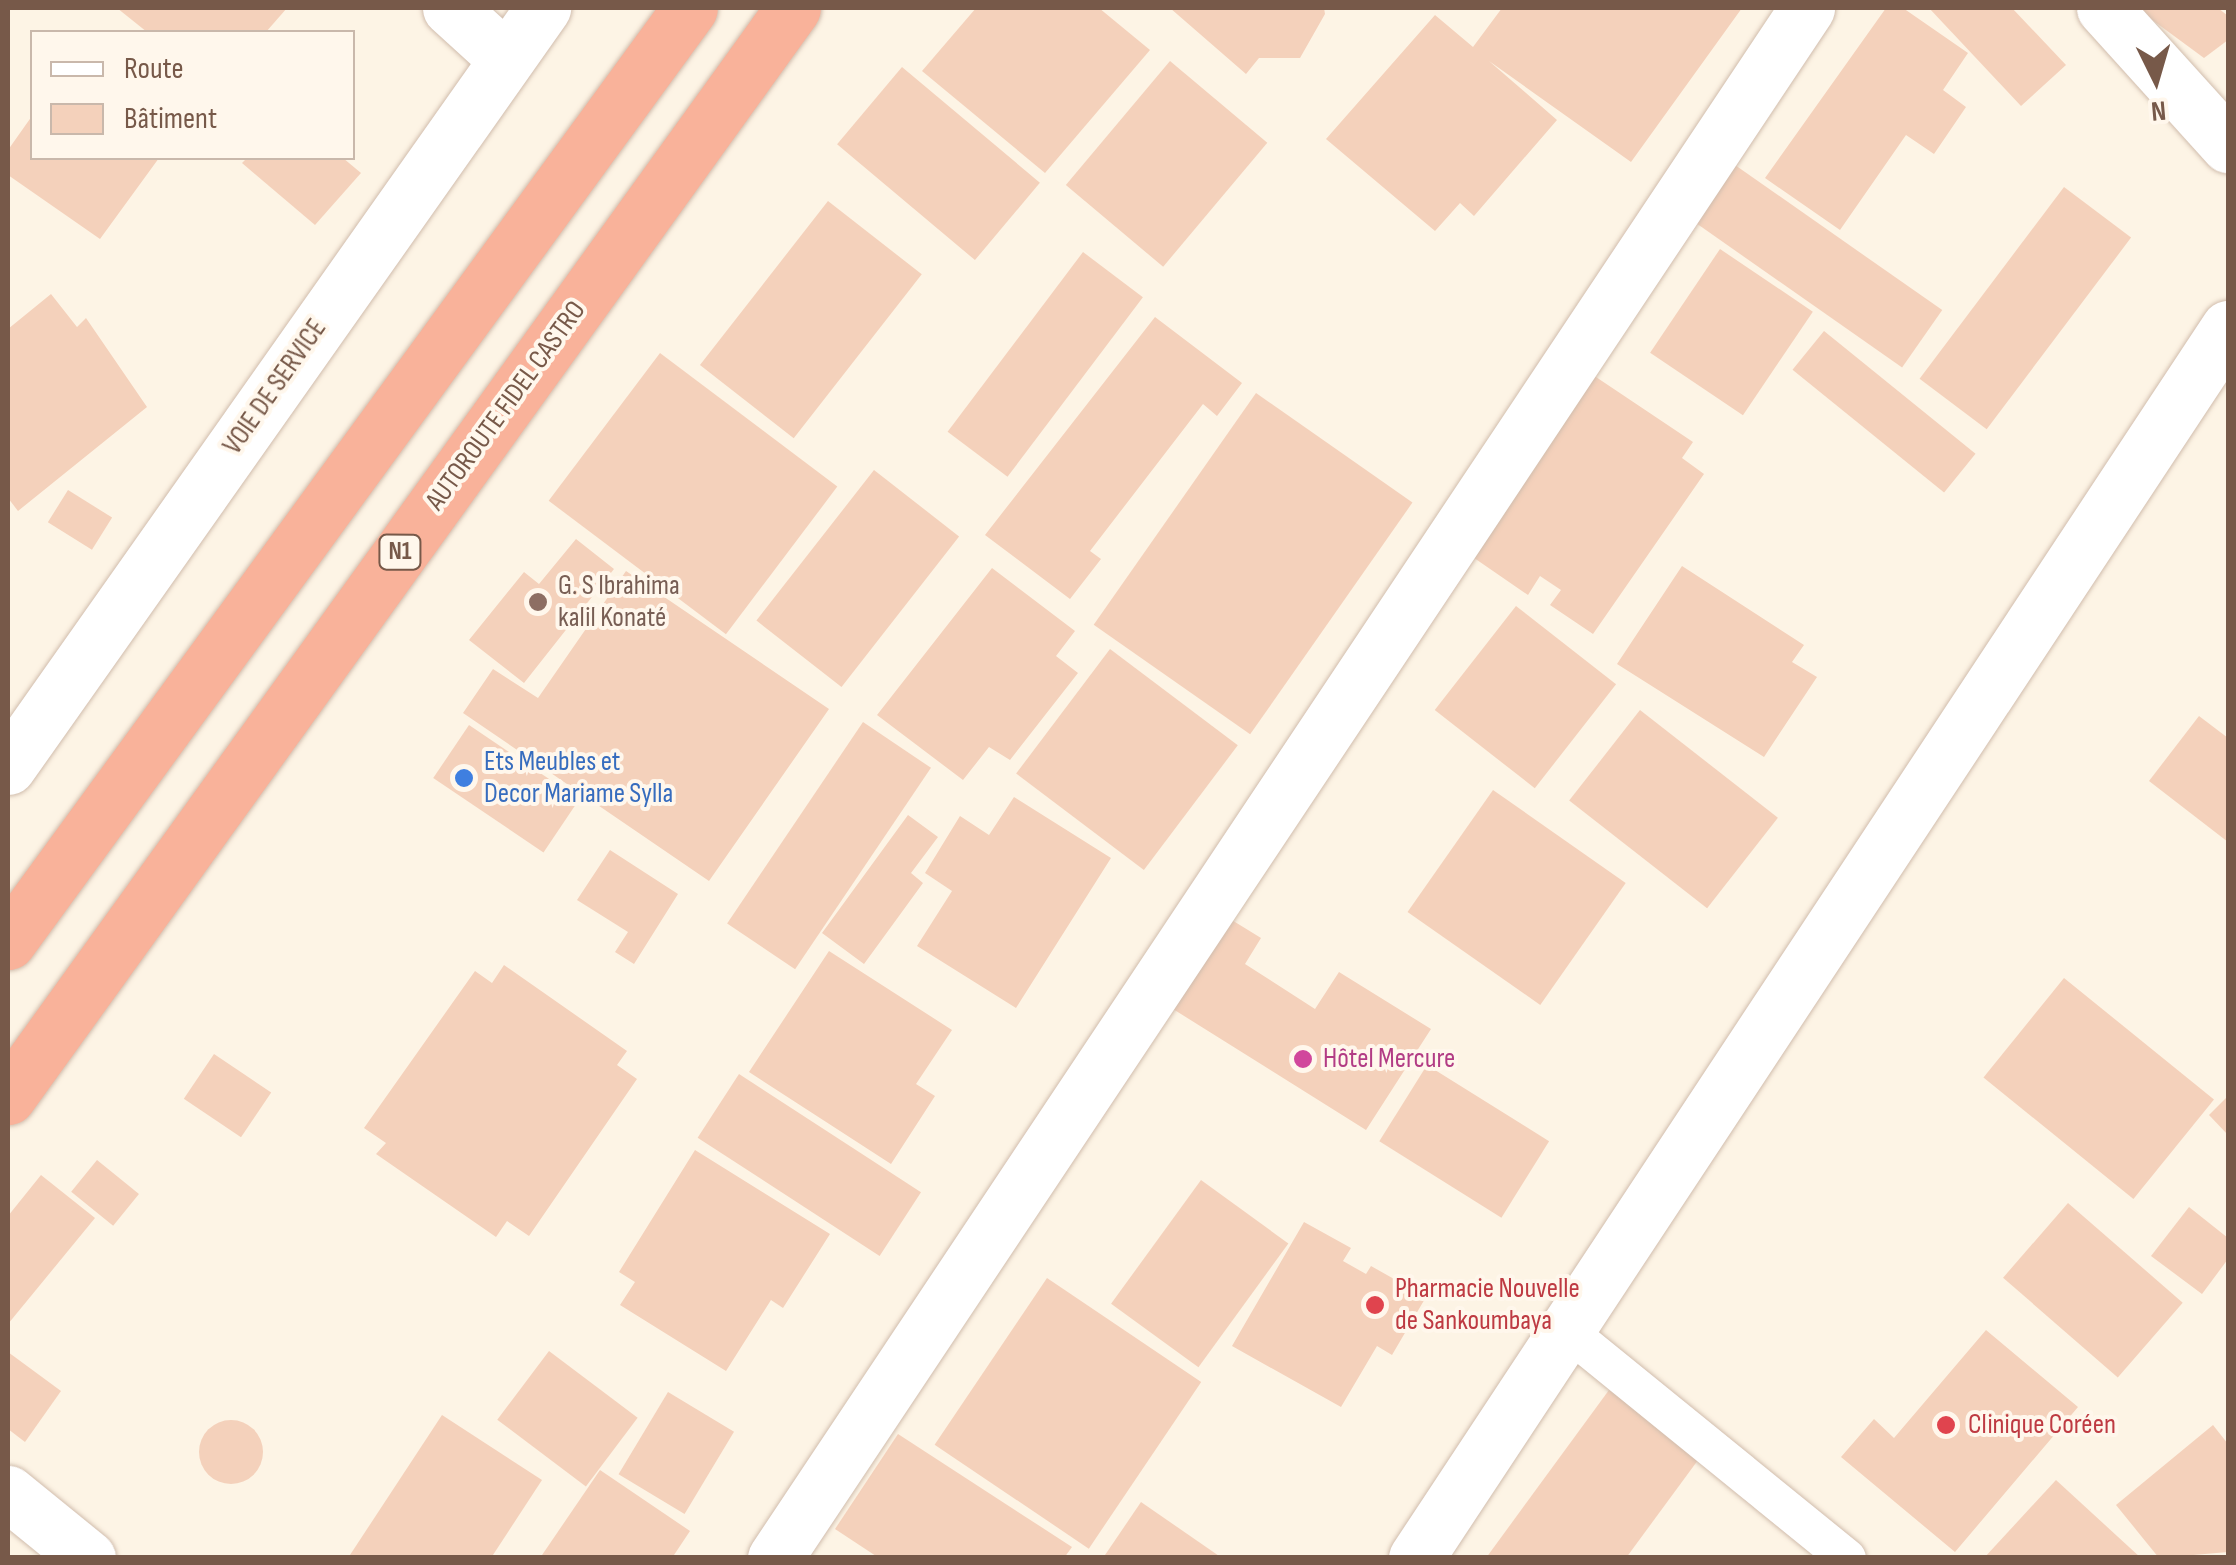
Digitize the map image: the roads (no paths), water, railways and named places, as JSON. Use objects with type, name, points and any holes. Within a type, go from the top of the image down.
[{"type":"highway","points":[[8,942],[690,8]]},
{"type":"highway","name":"AUTOROUTE FIDEL CASTRO","points":[[8,1097],[793,8]]},
{"type":"street","points":[[450,8],[506,59]]},
{"type":"street","name":"VOIE DE SERVICE","points":[[8,767],[543,8]]},
{"type":"street","points":[[775,1558],[1807,8]]},
{"type":"street","points":[[2104,8],[2228,145]]},
{"type":"street","points":[[1416,1558],[2228,328]]},
{"type":"street","points":[[8,1493],[88,1558]]},
{"type":"lane","points":[[1566,1330],[1846,1558]]},
{"type":"place","name":"G. S Ibrahima kalil Konaté","points":[[538,602]]},
{"type":"place","name":"Ets Meubles et Decor Mariame Sylla","points":[[464,778]]},
{"type":"place","name":"Hôtel Mercure","points":[[1303,1059]]},
{"type":"place","name":"Pharmacie Nouvelle de Sankoumbaya","points":[[1375,1305]]},
{"type":"place","name":"Clinique Coréen","points":[[1946,1425]]}]
